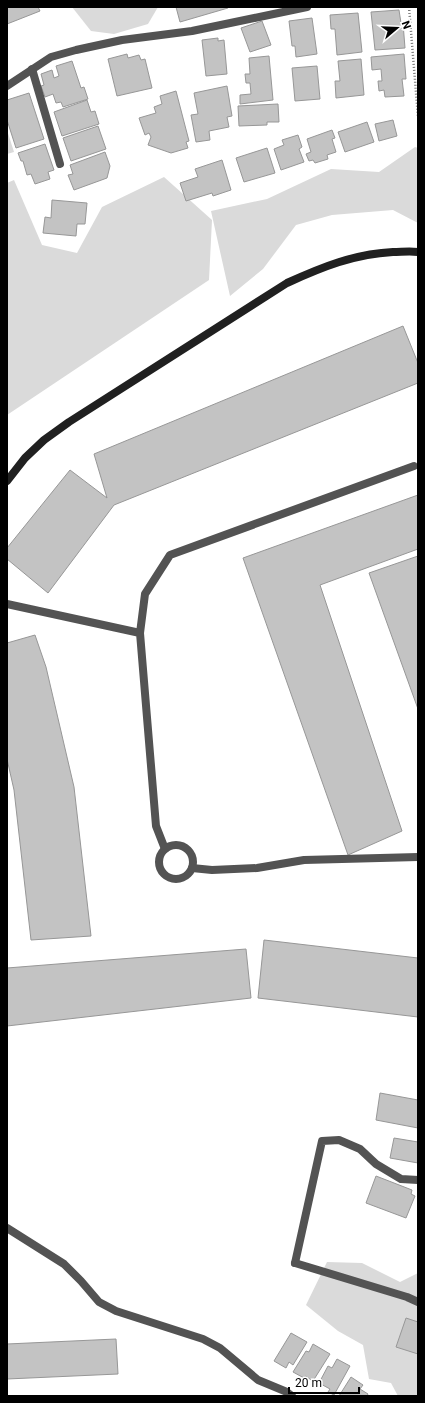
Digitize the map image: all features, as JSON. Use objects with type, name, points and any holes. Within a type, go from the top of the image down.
[{"type":"street","points":[[7,86],[51,57],[76,50],[122,40],[192,31],[307,7]]},
{"type":"street","points":[[32,69],[60,164]]},
{"type":"street","points":[[7,481],[25,458],[56,431],[287,283],[318,269],[350,258],[378,253],[418,252]]},
{"type":"street","points":[[164,849],[156,826],[140,633],[145,594],[170,555],[414,466]]},
{"type":"street","points":[[7,604],[140,633]]},
{"type":"street","points":[[174,845],[184,847],[192,856],[192,868],[189,873],[179,878],[168,877],[163,873],[159,863],[161,853],[164,849],[174,845]]},
{"type":"street","points":[[192,868],[212,870],[257,868],[304,860],[418,857]]},
{"type":"street","points":[[418,1180],[401,1179],[376,1164],[360,1149],[339,1140],[322,1141],[294,1263],[407,1297],[418,1302]]},
{"type":"street","points":[[7,1228],[64,1264],[99,1302],[116,1312],[204,1339],[220,1348],[258,1380],[287,1392],[292,1396]]},
{"type":"path","points":[[409,7],[418,117]]},
{"type":"shaded area","points":[[72,7],[158,7],[148,24],[114,34],[91,31]]},
{"type":"shaded area","points":[[7,130],[14,152],[7,154]]},
{"type":"shaded area","points":[[415,147],[418,148],[418,223],[393,210],[332,215],[296,225],[263,269],[230,296],[211,211],[267,199],[331,169],[379,172]]},
{"type":"shaded area","points":[[164,177],[212,220],[209,280],[7,415],[7,183],[14,180],[42,245],[77,253],[102,207]]},
{"type":"shaded area","points":[[327,1262],[362,1263],[400,1282],[418,1273],[418,1396],[398,1396],[391,1383],[369,1379],[363,1345],[338,1331],[306,1305]]},
{"type":"building","points":[[7,7],[38,7],[40,11],[7,24]]},
{"type":"building","points":[[176,7],[227,7],[228,8],[180,22]]},
{"type":"building","points":[[399,10],[401,23],[403,23],[405,48],[375,50],[371,12]]},
{"type":"building","points":[[358,13],[362,52],[337,55],[335,29],[331,29],[330,15]]},
{"type":"building","points":[[312,18],[317,54],[296,57],[295,46],[292,46],[289,21]]},
{"type":"building","points":[[262,21],[271,45],[250,52],[241,28]]},
{"type":"building","points":[[218,38],[218,41],[224,40],[227,74],[206,76],[202,40]]},
{"type":"building","points":[[127,54],[128,58],[139,55],[141,60],[145,59],[152,88],[117,96],[108,59]]},
{"type":"building","points":[[404,54],[406,79],[402,79],[404,96],[385,97],[384,90],[379,91],[378,81],[382,81],[381,69],[372,70],[371,57]]},
{"type":"building","points":[[269,56],[273,100],[240,104],[240,95],[251,94],[250,83],[246,83],[245,74],[250,74],[249,58]]},
{"type":"building","points":[[361,59],[364,95],[336,98],[335,81],[340,81],[338,61]]},
{"type":"building","points":[[72,61],[81,88],[84,87],[88,99],[63,107],[61,102],[56,103],[53,94],[45,97],[41,86],[44,85],[41,74],[52,70],[54,78],[59,76],[56,66]]},
{"type":"building","points":[[317,66],[320,99],[295,101],[292,68]]},
{"type":"building","points":[[227,86],[232,116],[227,117],[229,127],[209,131],[210,140],[196,142],[191,115],[198,114],[194,93]]},
{"type":"building","points":[[176,91],[189,141],[186,142],[188,148],[171,153],[148,145],[151,137],[149,133],[145,135],[139,118],[156,113],[154,107],[162,104],[160,96]]},
{"type":"building","points":[[29,93],[44,139],[16,148],[7,120],[7,100]]},
{"type":"building","points":[[87,100],[91,112],[95,111],[99,124],[62,136],[54,112]]},
{"type":"building","points":[[278,104],[279,122],[267,122],[267,125],[239,126],[238,106]]},
{"type":"building","points":[[393,120],[397,136],[379,141],[375,124]]},
{"type":"building","points":[[367,122],[374,142],[345,152],[338,132]]},
{"type":"building","points":[[98,126],[106,149],[71,161],[63,138]]},
{"type":"building","points":[[332,130],[335,138],[332,139],[336,152],[327,155],[328,159],[315,163],[313,160],[309,161],[306,154],[311,152],[307,139]]},
{"type":"building","points":[[298,135],[302,147],[299,149],[304,162],[281,170],[274,149],[284,145],[282,140]]},
{"type":"building","points":[[45,144],[54,170],[48,172],[50,179],[35,184],[31,174],[27,175],[23,161],[21,161],[18,153]]},
{"type":"building","points":[[267,148],[275,173],[244,182],[236,158]]},
{"type":"building","points":[[105,152],[110,166],[107,178],[74,190],[68,175],[73,174],[70,165]]},
{"type":"building","points":[[222,160],[231,190],[213,196],[212,193],[186,201],[180,183],[198,177],[195,169]]},
{"type":"building","points":[[52,200],[87,203],[85,224],[77,224],[76,236],[43,233],[45,217],[51,218]]},
{"type":"building","points":[[403,326],[418,363],[418,383],[114,505],[48,593],[7,559],[7,548],[70,470],[107,498],[94,454]]},
{"type":"building","points":[[418,495],[418,549],[320,585],[402,831],[348,855],[243,558]]},
{"type":"building","points":[[418,556],[418,709],[369,573]]},
{"type":"building","points":[[35,635],[46,667],[74,787],[91,936],[31,940],[14,790],[7,759],[7,643]]},
{"type":"building","points":[[264,940],[418,958],[418,1017],[258,998]]},
{"type":"building","points":[[246,949],[251,998],[7,1026],[7,968]]},
{"type":"building","points":[[380,1093],[418,1100],[418,1128],[376,1120]]},
{"type":"building","points":[[394,1138],[418,1142],[418,1163],[390,1158]]},
{"type":"building","points":[[376,1176],[412,1190],[411,1194],[415,1196],[406,1218],[366,1203]]},
{"type":"building","points":[[406,1318],[418,1322],[418,1354],[396,1347]]},
{"type":"building","points":[[291,1333],[307,1342],[293,1365],[289,1362],[286,1368],[274,1361]]},
{"type":"building","points":[[116,1339],[118,1374],[7,1379],[7,1344]]},
{"type":"building","points":[[313,1344],[330,1354],[313,1381],[305,1376],[304,1378],[293,1372],[306,1351],[309,1352]]},
{"type":"building","points":[[337,1359],[350,1366],[334,1395],[328,1392],[330,1389],[319,1383],[328,1366],[332,1368]]},
{"type":"building","points":[[351,1377],[363,1385],[360,1389],[368,1394],[367,1396],[339,1396]]}]
